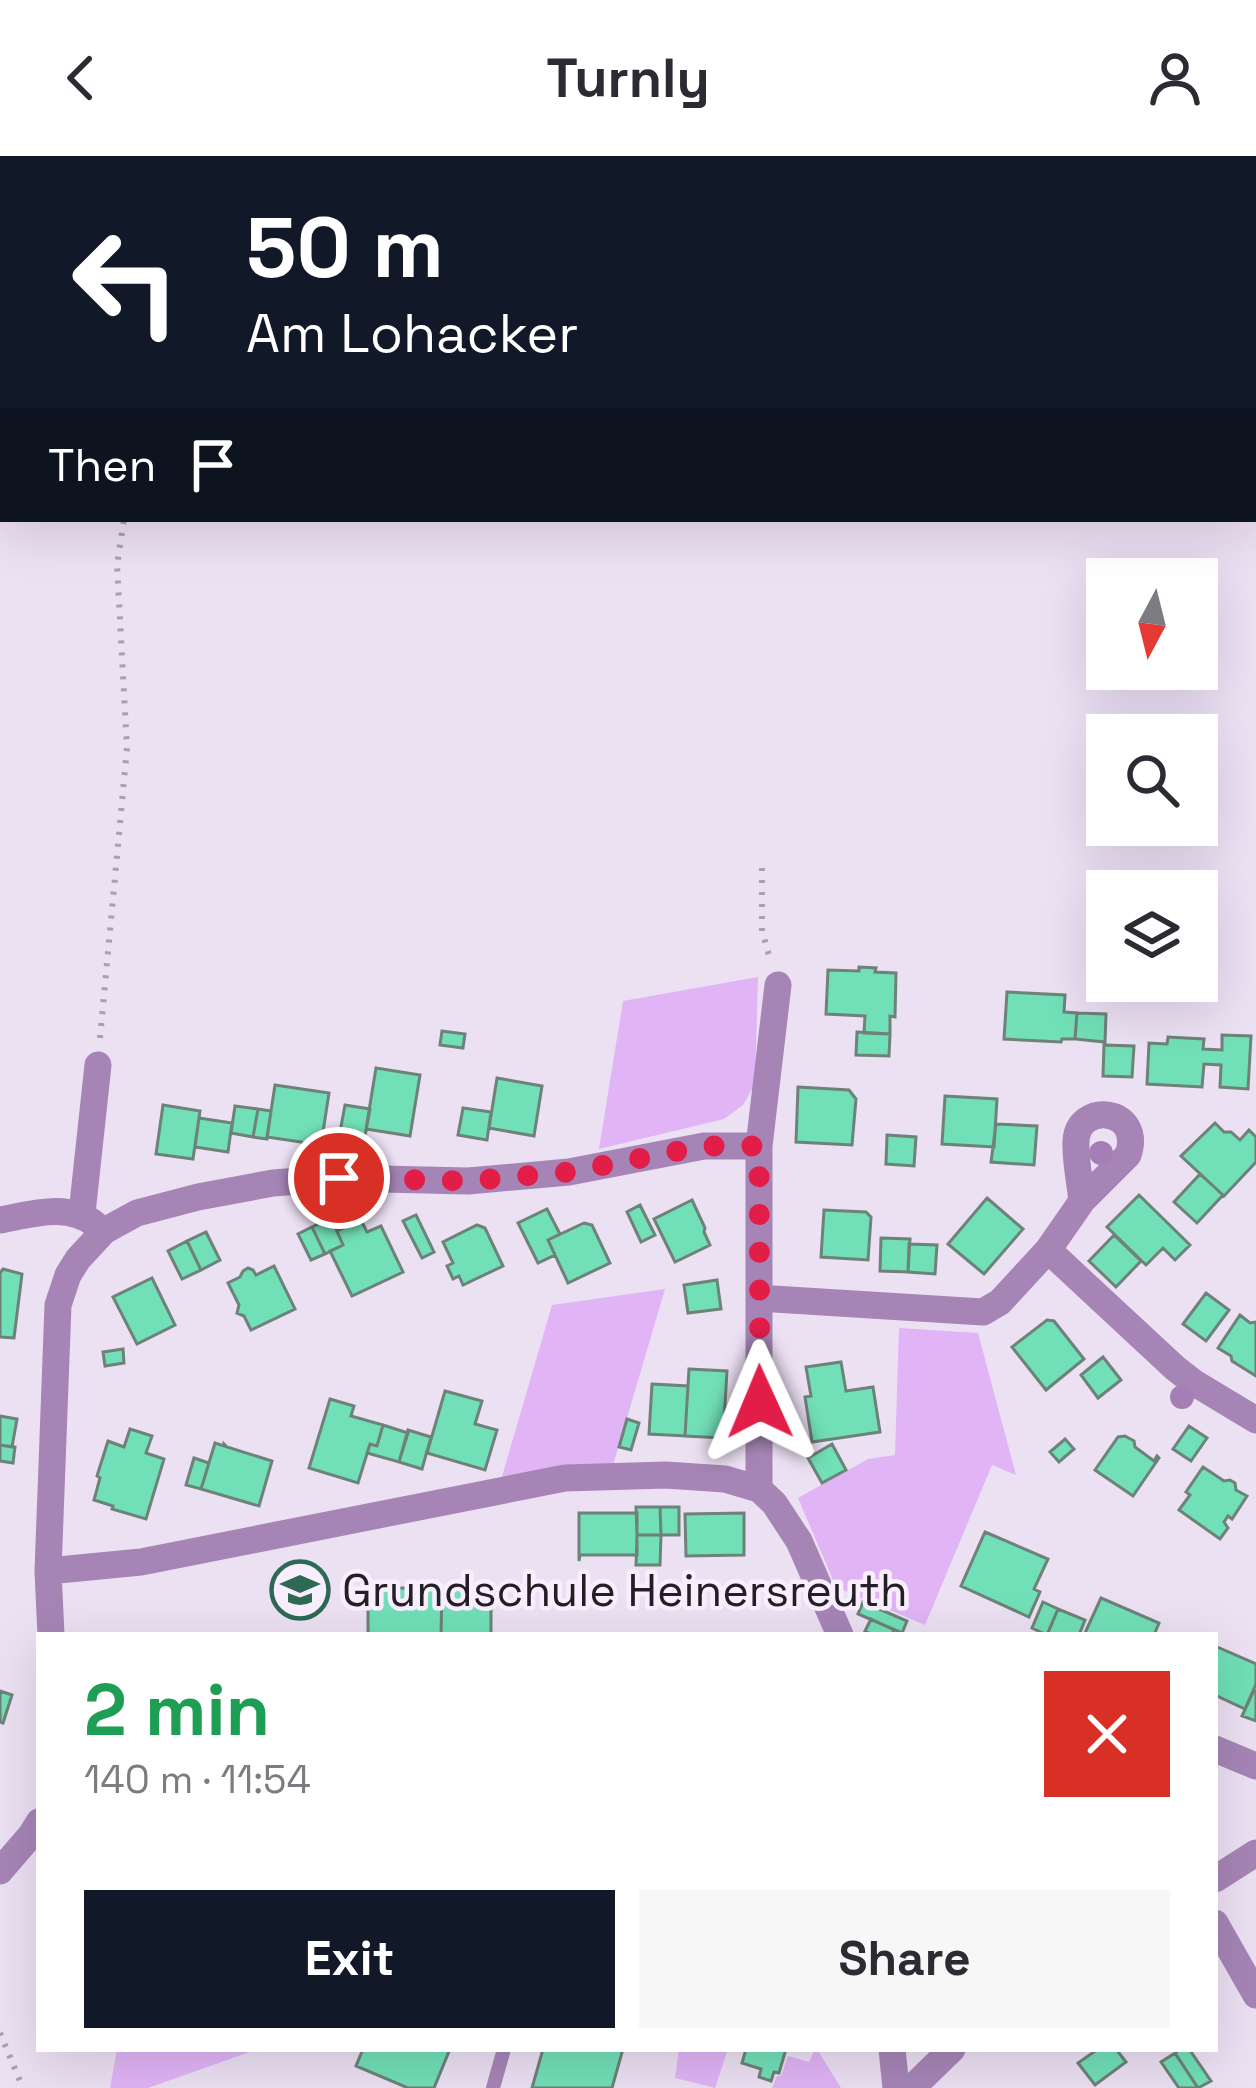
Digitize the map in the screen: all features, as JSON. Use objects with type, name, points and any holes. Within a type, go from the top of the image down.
[{"type":"street","points":[[759,1489],[759,1146],[778,985]]},
{"type":"street","points":[[50,1632],[58,1305],[93,1222],[98,1065]]},
{"type":"street","points":[[0,1220],[44,1212],[93,1222],[273,1183],[339,1178],[468,1181],[569,1172],[704,1146],[759,1146]]},
{"type":"street","points":[[759,1298],[983,1312],[1000,1302],[1048,1250],[1082,1201]]},
{"type":"street","points":[[1048,1250],[1166,1361],[1256,1420]]},
{"type":"street","points":[[48,1571],[141,1562],[565,1478],[665,1475],[725,1479],[759,1489],[774,1503],[799,1541],[839,1632]]},
{"type":"street","points":[[1218,1750],[1256,1766]]},
{"type":"street","points":[[0,1871],[36,1828]]},
{"type":"street","points":[[1218,1877],[1256,1853]]},
{"type":"street","points":[[1218,1928],[1256,1995]]},
{"type":"street","points":[[892,2052],[896,2088]]},
{"type":"street","points":[[913,2088],[949,2052]]},
{"type":"lane","points":[[493,2088],[503,2052]]},
{"type":"path","points":[[98,1065],[127,748],[117,565],[124,522]]},
{"type":"path","points":[[762,868],[762,932],[778,985]]},
{"type":"path","points":[[0,2033],[23,2088]]},
{"type":"shaded area","points":[[758,977],[755,1084],[743,1105],[724,1119],[599,1149],[623,1001]]},
{"type":"shaded area","points":[[665,1289],[613,1465],[501,1480],[552,1305]]},
{"type":"shaded area","points":[[899,1328],[978,1333],[1016,1475],[992,1465],[925,1625],[836,1587],[798,1498],[868,1459],[895,1455]]},
{"type":"shaded area","points":[[116,2052],[250,2052],[148,2088],[110,2088]]},
{"type":"shaded area","points":[[679,2052],[727,2052],[715,2088],[675,2078]]},
{"type":"shaded area","points":[[814,2052],[819,2052],[841,2088],[772,2088],[788,2056],[809,2062]]},
{"type":"building","points":[[859,967],[896,973],[890,1034],[864,1033],[865,1016],[826,1014],[828,970],[859,971]]},
{"type":"building","points":[[1007,992],[1065,995],[1064,1012],[1077,1013],[1075,1039],[1004,1039]]},
{"type":"building","points":[[1077,1013],[1106,1014],[1105,1042],[1075,1039]]},
{"type":"building","points":[[442,1031],[465,1034],[463,1048],[440,1045]]},
{"type":"building","points":[[857,1032],[890,1034],[889,1056],[856,1055]]},
{"type":"building","points":[[1222,1035],[1251,1036],[1248,1089],[1220,1087],[1221,1065],[1204,1064],[1202,1087],[1147,1084],[1149,1043],[1167,1044],[1168,1037],[1204,1039],[1203,1049],[1222,1050]]},
{"type":"building","points":[[1104,1045],[1134,1046],[1132,1077],[1103,1076]]},
{"type":"building","points":[[376,1068],[420,1075],[410,1136],[366,1129]]},
{"type":"building","points":[[497,1078],[542,1086],[534,1136],[489,1128]]},
{"type":"building","points":[[275,1085],[329,1093],[321,1145],[267,1137]]},
{"type":"building","points":[[798,1087],[849,1090],[856,1099],[852,1145],[796,1142]]},
{"type":"building","points":[[945,1096],[997,1099],[994,1147],[942,1144]]},
{"type":"building","points":[[163,1105],[200,1111],[193,1159],[156,1154]]},
{"type":"building","points":[[345,1105],[370,1109],[365,1136],[340,1132]]},
{"type":"building","points":[[235,1106],[258,1109],[253,1137],[231,1133]]},
{"type":"building","points":[[463,1108],[491,1112],[487,1140],[458,1135]]},
{"type":"building","points":[[258,1109],[271,1111],[267,1139],[253,1137]]},
{"type":"building","points":[[199,1118],[232,1123],[228,1152],[195,1147]]},
{"type":"building","points":[[1215,1123],[1240,1140],[1249,1130],[1256,1137],[1256,1162],[1224,1196],[1181,1156]]},
{"type":"building","points":[[996,1124],[1037,1126],[1034,1165],[991,1162]]},
{"type":"building","points":[[887,1135],[916,1137],[914,1166],[886,1164]]},
{"type":"building","points":[[1200,1174],[1223,1195],[1197,1223],[1174,1202]]},
{"type":"building","points":[[1139,1195],[1190,1245],[1175,1260],[1163,1248],[1146,1265],[1107,1227]]},
{"type":"building","points":[[987,1198],[1023,1229],[984,1274],[948,1244]]},
{"type":"building","points":[[692,1200],[710,1245],[675,1262],[654,1219]]},
{"type":"building","points":[[640,1205],[655,1235],[641,1242],[627,1212]]},
{"type":"building","points":[[547,1209],[560,1234],[548,1240],[555,1255],[538,1263],[518,1223]]},
{"type":"building","points":[[824,1210],[866,1212],[871,1217],[868,1260],[821,1257]]},
{"type":"building","points":[[416,1215],[434,1252],[422,1258],[403,1221]]},
{"type":"building","points":[[331,1218],[343,1245],[325,1254],[312,1227]]},
{"type":"building","points":[[361,1220],[367,1232],[381,1226],[403,1272],[352,1296],[330,1251],[343,1245],[337,1231]]},
{"type":"building","points":[[584,1223],[592,1225],[610,1263],[568,1283],[548,1240]]},
{"type":"building","points":[[477,1225],[485,1228],[503,1266],[463,1285],[459,1276],[453,1279],[447,1266],[453,1263],[443,1242]]},
{"type":"building","points":[[312,1227],[325,1254],[311,1260],[298,1234]]},
{"type":"building","points":[[206,1232],[220,1260],[201,1270],[187,1241]]},
{"type":"building","points":[[1114,1235],[1141,1261],[1116,1287],[1089,1261]]},
{"type":"building","points":[[881,1238],[910,1239],[908,1272],[880,1271]]},
{"type":"building","points":[[187,1241],[201,1270],[182,1279],[168,1251]]},
{"type":"building","points":[[909,1244],[937,1245],[935,1274],[908,1272]]},
{"type":"building","points":[[274,1266],[295,1309],[251,1330],[237,1313],[239,1305],[228,1283],[248,1268],[256,1275]]},
{"type":"building","points":[[3,1269],[22,1274],[14,1338],[0,1337]]},
{"type":"building","points":[[152,1278],[175,1325],[137,1344],[113,1297]]},
{"type":"building","points":[[717,1280],[721,1309],[688,1313],[684,1285]]},
{"type":"building","points":[[1206,1293],[1229,1310],[1206,1341],[1183,1324]]},
{"type":"building","points":[[1240,1315],[1256,1322],[1256,1376],[1218,1348]]},
{"type":"building","points":[[1047,1320],[1054,1321],[1084,1359],[1046,1390],[1012,1347]]},
{"type":"building","points":[[123,1349],[124,1363],[105,1366],[103,1352]]},
{"type":"building","points":[[1103,1357],[1121,1380],[1098,1398],[1081,1375]]},
{"type":"building","points":[[841,1362],[846,1391],[873,1387],[880,1432],[812,1442],[806,1367]]},
{"type":"building","points":[[689,1369],[727,1371],[723,1438],[685,1436]]},
{"type":"building","points":[[652,1384],[688,1386],[685,1436],[649,1434]]},
{"type":"building","points":[[445,1391],[482,1401],[475,1424],[497,1430],[485,1470],[427,1453]]},
{"type":"building","points":[[330,1399],[354,1406],[351,1416],[383,1425],[377,1446],[370,1444],[358,1483],[309,1468]]},
{"type":"building","points":[[0,1416],[17,1419],[12,1447],[0,1445]]},
{"type":"building","points":[[627,1419],[639,1423],[631,1450],[619,1447]]},
{"type":"building","points":[[383,1425],[408,1433],[399,1462],[367,1453],[370,1444],[377,1446]]},
{"type":"building","points":[[1189,1426],[1207,1438],[1191,1461],[1173,1449]]},
{"type":"building","points":[[130,1429],[152,1436],[146,1453],[164,1459],[146,1519],[94,1500],[108,1441],[124,1447]]},
{"type":"building","points":[[408,1430],[431,1437],[422,1469],[399,1462]]},
{"type":"building","points":[[1125,1436],[1154,1461],[1159,1458],[1133,1496],[1095,1470],[1118,1437]]},
{"type":"building","points":[[1065,1439],[1074,1449],[1059,1462],[1050,1452]]},
{"type":"building","points":[[215,1443],[272,1461],[259,1506],[201,1489]]},
{"type":"building","points":[[832,1444],[846,1470],[822,1483],[808,1458]]},
{"type":"building","points":[[0,1445],[15,1447],[13,1463],[0,1461]]},
{"type":"building","points":[[194,1458],[209,1463],[201,1489],[186,1485]]},
{"type":"building","points":[[1203,1467],[1235,1483],[1236,1490],[1247,1496],[1232,1519],[1228,1516],[1224,1522],[1228,1528],[1220,1539],[1179,1510]]},
{"type":"building","points":[[636,1507],[660,1507],[661,1535],[637,1535]]},
{"type":"building","points":[[660,1507],[679,1507],[679,1535],[661,1535]]},
{"type":"building","points":[[579,1513],[637,1513],[637,1555],[580,1555],[579,1561]]},
{"type":"building","points":[[744,1513],[744,1555],[686,1556],[685,1514]]},
{"type":"building","points":[[985,1532],[1048,1559],[1034,1589],[1040,1592],[1029,1617],[961,1586]]},
{"type":"building","points":[[637,1535],[661,1535],[660,1565],[636,1565]]},
{"type":"building","points":[[368,1588],[442,1588],[441,1632],[368,1632]]},
{"type":"building","points":[[442,1590],[491,1590],[491,1632],[441,1632]]},
{"type":"building","points":[[1101,1598],[1159,1623],[1155,1632],[1085,1632]]},
{"type":"building","points":[[863,1602],[907,1621],[900,1632],[858,1614]]},
{"type":"building","points":[[1043,1602],[1058,1609],[1048,1632],[1032,1628]]},
{"type":"building","points":[[1058,1609],[1085,1620],[1080,1632],[1048,1632]]},
{"type":"building","points":[[871,1619],[894,1630],[893,1632],[865,1631]]},
{"type":"building","points":[[1218,1647],[1256,1664],[1256,1684],[1245,1709],[1218,1696]]},
{"type":"building","points":[[0,1691],[12,1695],[3,1723],[0,1722]]},
{"type":"building","points":[[1256,1691],[1256,1721],[1242,1716]]},
{"type":"building","points":[[362,2052],[449,2052],[434,2088],[408,2088],[356,2066]]},
{"type":"building","points":[[542,2052],[622,2052],[612,2088],[532,2088]]},
{"type":"building","points":[[745,2052],[785,2052],[779,2073],[774,2072],[771,2081],[759,2077],[761,2069],[742,2063]]},
{"type":"building","points":[[1094,2052],[1118,2052],[1126,2062],[1095,2085],[1078,2063]]},
{"type":"building","points":[[1191,2052],[1211,2081],[1198,2088],[1175,2053]]},
{"type":"building","points":[[1175,2053],[1198,2088],[1179,2088],[1161,2062]]},
{"type":"place","name":"Grundschule Heinersreuth","points":[[300,1590]]},
{"type":"route","points":[[339,1178],[468,1181],[569,1172],[704,1146],[759,1146],[760,1402]]}]
